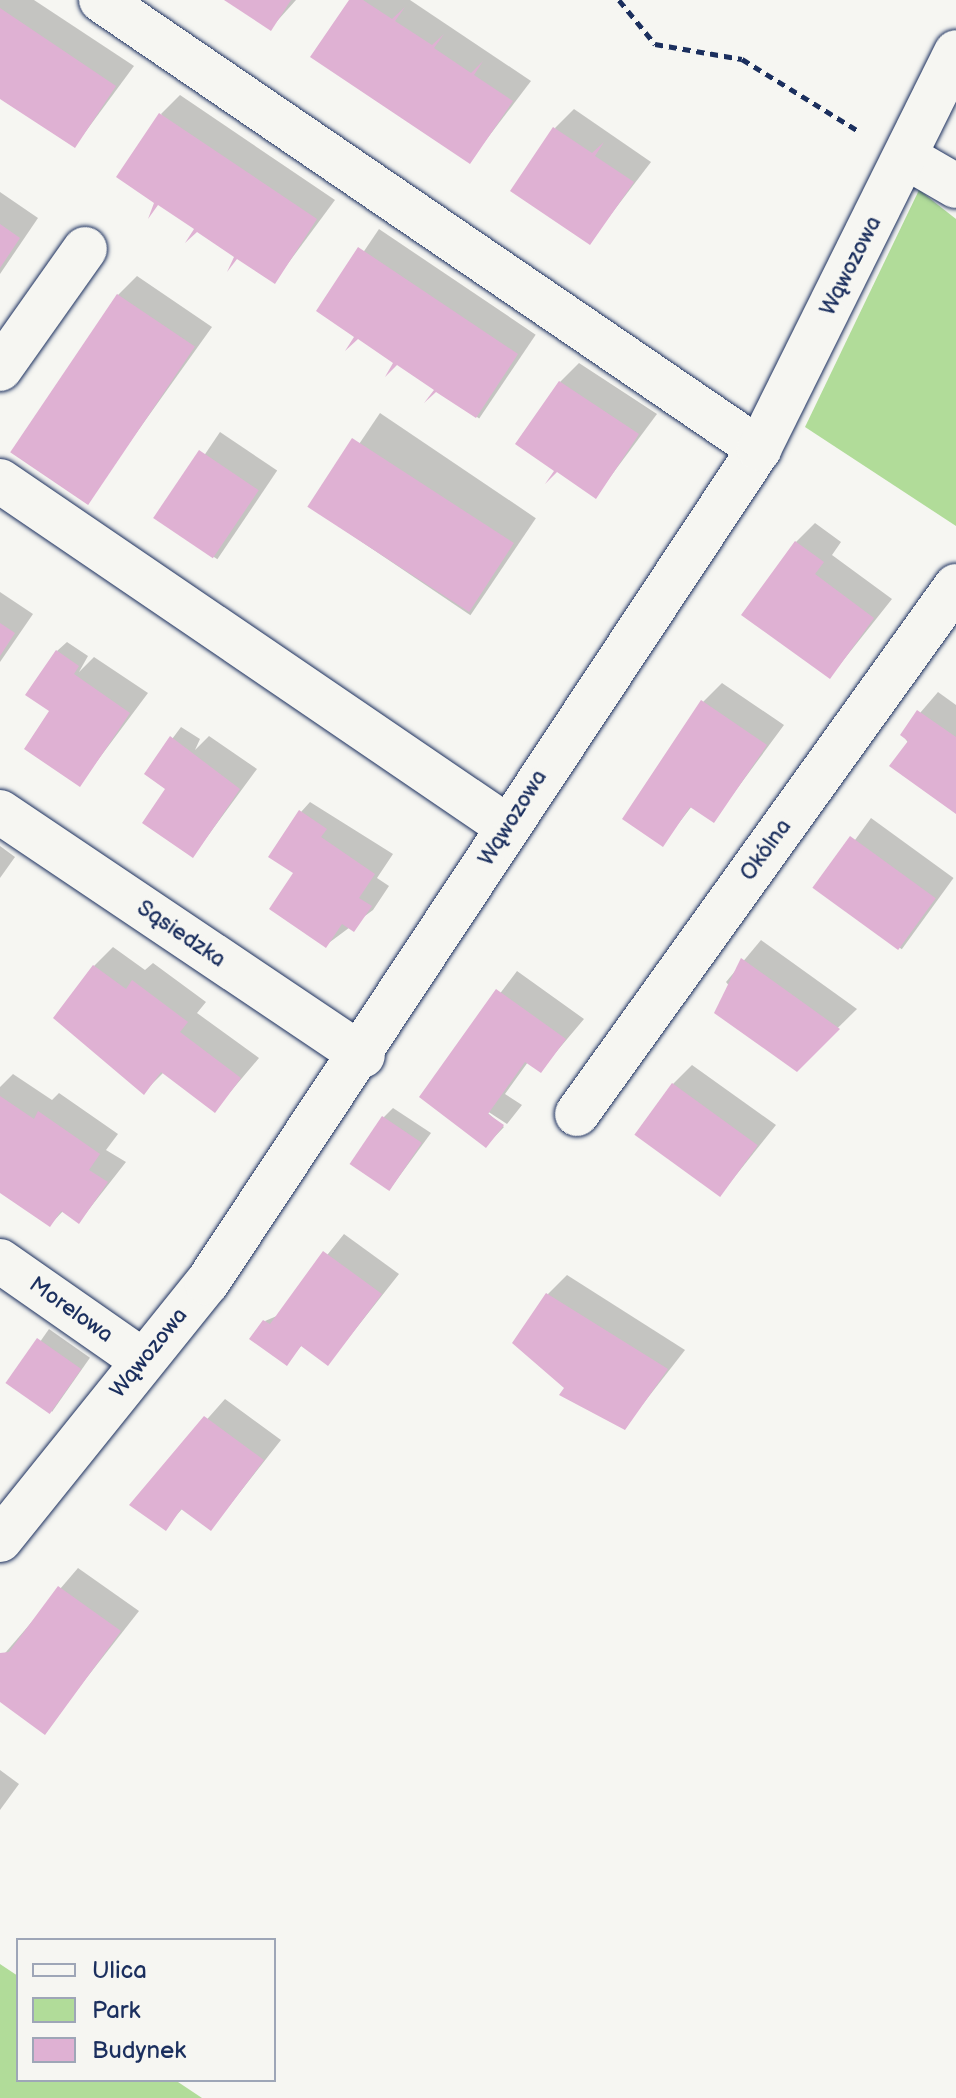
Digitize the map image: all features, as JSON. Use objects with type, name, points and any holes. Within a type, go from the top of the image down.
[{"type":"street","points":[[101,0],[759,449]]},
{"type":"street","name":"Wąwozowa","points":[[0,1540],[207,1283],[363,1056],[508,827],[759,449],[956,52]]},
{"type":"street","points":[[906,157],[956,186]]},
{"type":"street","points":[[0,369],[85,249]]},
{"type":"street","points":[[0,481],[508,827]]},
{"type":"street","name":"Okólna","points":[[577,1114],[956,586]]},
{"type":"street","name":"Sąsiedzka","points":[[0,812],[363,1056]]},
{"type":"street","name":"Morelowa","points":[[0,1261],[142,1360]]},
{"type":"path","points":[[619,0],[655,44],[742,59],[906,157]]},
{"type":"green space","points":[[919,190],[956,219],[956,526],[805,427]]},
{"type":"green space","points":[[0,1964],[16,1975],[16,2082],[178,2082],[202,2098],[0,2098]]},
{"type":"building","points":[[224,0],[291,0],[271,31]]},
{"type":"building","points":[[349,0],[363,0],[392,19],[405,7],[395,21],[432,45],[444,34],[434,48],[471,73],[483,61],[474,75],[513,101],[470,164],[310,57]]},
{"type":"building","points":[[0,8],[116,86],[75,148],[0,99]]},
{"type":"building","points":[[159,113],[317,219],[275,284],[237,259],[227,272],[234,257],[197,232],[185,243],[194,229],[158,205],[148,219],[154,203],[116,177]]},
{"type":"building","points":[[553,127],[592,153],[604,142],[595,156],[634,182],[590,245],[510,191]]},
{"type":"building","points":[[0,224],[20,238],[0,268]]},
{"type":"building","points":[[358,247],[518,354],[476,418],[436,392],[424,403],[434,390],[397,365],[385,377],[393,363],[358,339],[345,351],[354,337],[316,311]]},
{"type":"building","points":[[117,294],[195,347],[88,505],[10,452]]},
{"type":"building","points":[[559,381],[639,434],[596,499],[557,472],[545,484],[554,471],[515,444]]},
{"type":"building","points":[[352,438],[514,543],[469,612],[307,507]]},
{"type":"building","points":[[199,450],[259,490],[213,558],[153,518]]},
{"type":"building","points":[[795,541],[824,562],[815,574],[874,618],[830,679],[741,615]]},
{"type":"building","points":[[0,623],[15,633],[0,656]]},
{"type":"building","points":[[56,650],[79,666],[74,674],[130,713],[80,787],[24,749],[49,711],[25,695]]},
{"type":"building","points":[[701,700],[767,745],[714,823],[690,807],[663,847],[622,819]]},
{"type":"building","points":[[917,710],[956,737],[956,814],[889,766],[908,741],[900,735]]},
{"type":"building","points":[[170,736],[240,789],[193,858],[142,823],[165,789],[144,774]]},
{"type":"building","points":[[299,810],[327,829],[321,837],[375,874],[359,898],[372,906],[354,932],[342,924],[326,948],[269,909],[293,873],[268,857]]},
{"type":"building","points":[[850,836],[936,898],[898,950],[812,888]]},
{"type":"building","points":[[741,958],[840,1029],[797,1072],[714,1013]]},
{"type":"building","points":[[93,965],[126,989],[132,980],[188,1022],[180,1032],[241,1078],[215,1113],[161,1072],[144,1095],[53,1018]]},
{"type":"building","points":[[496,989],[566,1039],[541,1073],[525,1062],[488,1114],[504,1125],[486,1148],[419,1097]]},
{"type":"building","points":[[672,1083],[758,1145],[720,1197],[634,1135]]},
{"type":"building","points":[[0,1096],[34,1119],[38,1111],[100,1154],[89,1170],[108,1182],[79,1224],[61,1211],[50,1227],[0,1193]]},
{"type":"building","points":[[382,1116],[422,1143],[389,1191],[350,1164]]},
{"type":"building","points":[[323,1251],[382,1294],[328,1366],[301,1346],[287,1366],[249,1339],[263,1320],[270,1324]]},
{"type":"building","points":[[546,1293],[668,1369],[625,1430],[559,1395],[564,1388],[512,1343]]},
{"type":"building","points":[[37,1338],[81,1369],[50,1414],[5,1383]]},
{"type":"building","points":[[204,1416],[264,1460],[211,1531],[181,1509],[166,1531],[129,1505]]},
{"type":"building","points":[[58,1586],[121,1631],[45,1735],[0,1702],[0,1653],[9,1652]]}]
